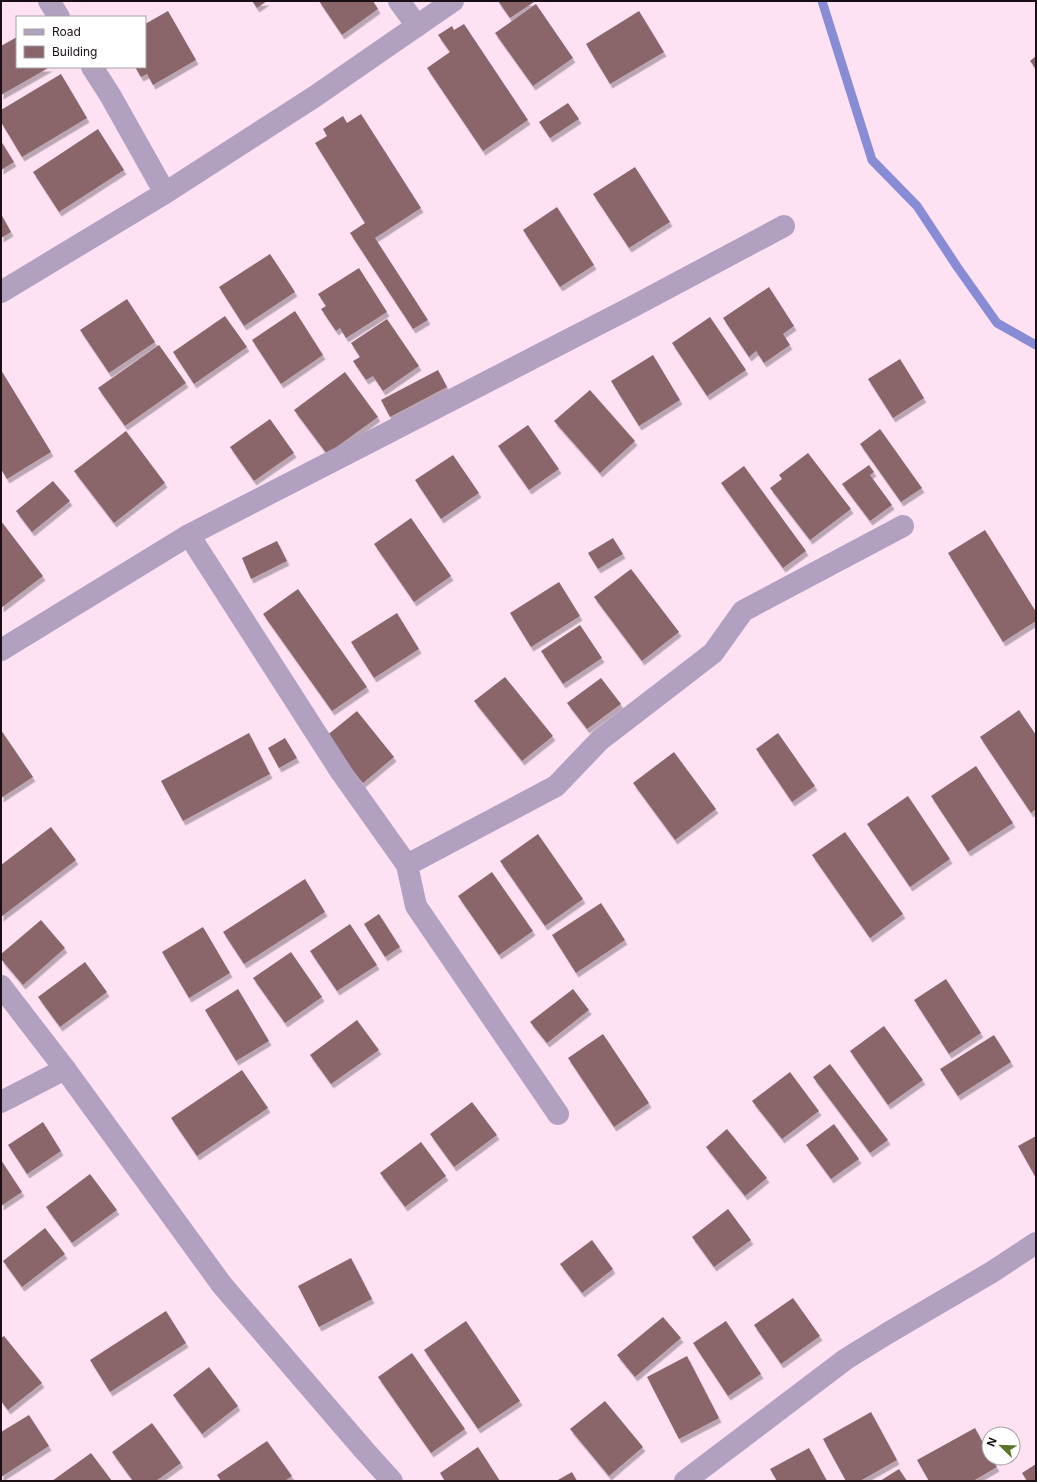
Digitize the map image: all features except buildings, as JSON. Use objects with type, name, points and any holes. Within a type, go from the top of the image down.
[{"type":"street","points":[[49,1],[58,16]]},
{"type":"street","points":[[399,1],[417,26]]},
{"type":"street","points":[[1,292],[165,193],[314,97],[452,1]]},
{"type":"street","points":[[93,68],[110,95],[165,193]]},
{"type":"street","points":[[1,650],[189,536],[784,226]]},
{"type":"street","points":[[407,865],[556,786],[600,740],[713,652],[743,611],[903,526]]},
{"type":"street","points":[[189,536],[341,772],[407,865],[416,906],[558,1114]]},
{"type":"street","points":[[1,986],[65,1069],[222,1285],[392,1481]]},
{"type":"street","points":[[1,1102],[65,1069]]},
{"type":"street","points":[[686,1481],[846,1359],[992,1272],[1036,1243]]},
{"type":"waterway","points":[[822,1],[872,160],[917,206],[997,323],[1036,345]]}]
